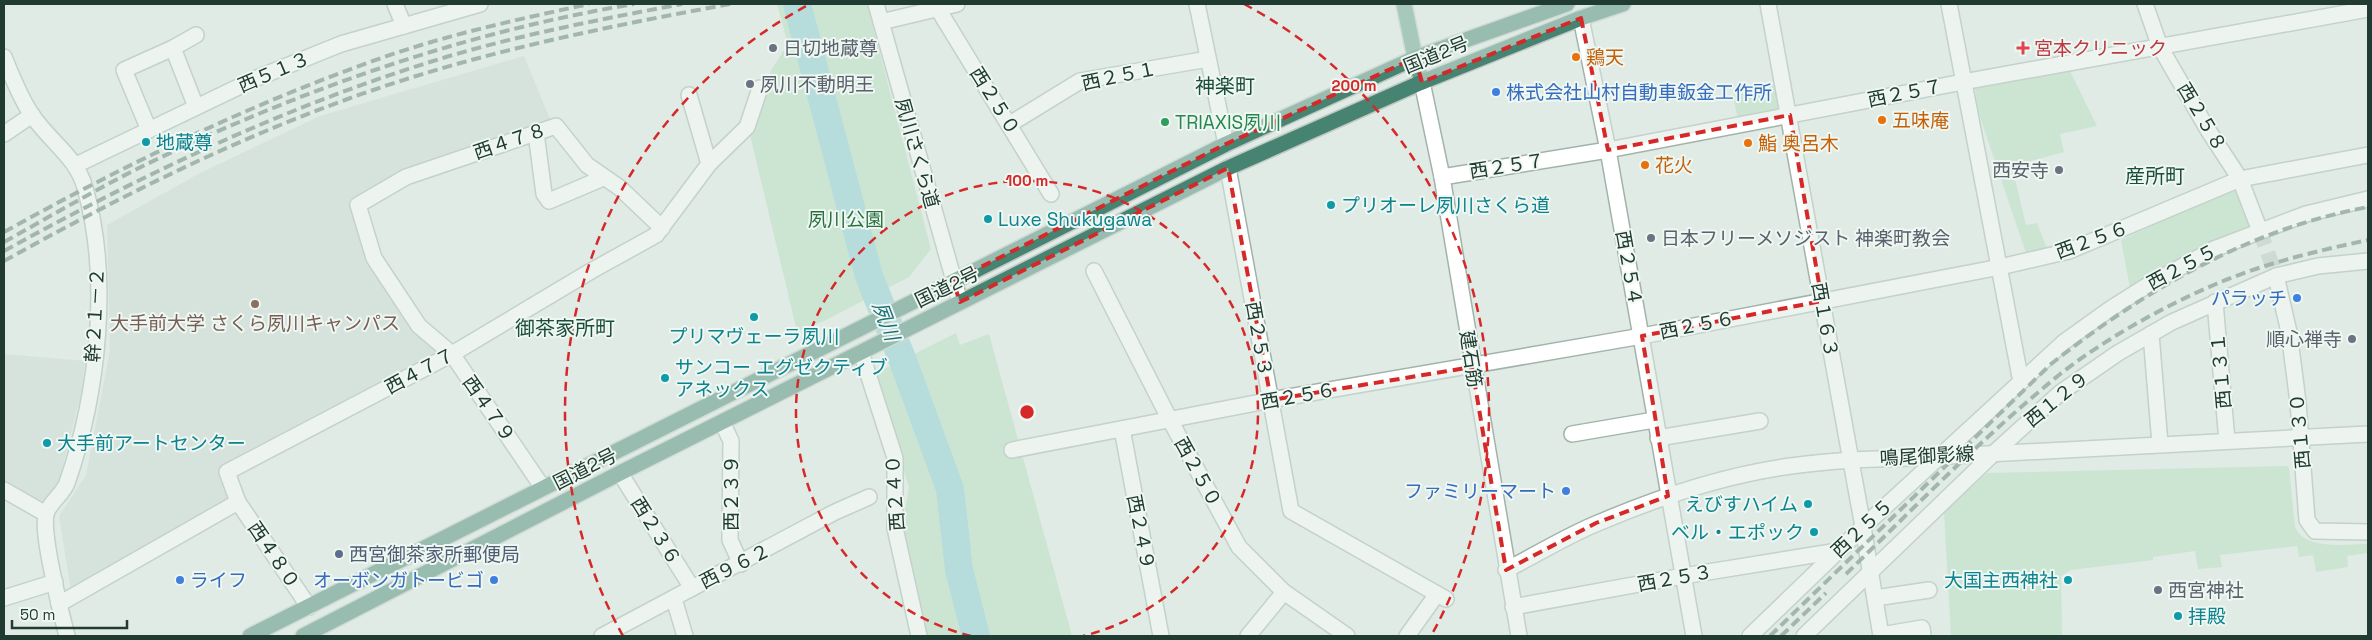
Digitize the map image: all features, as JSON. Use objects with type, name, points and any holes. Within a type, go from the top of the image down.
[{"type":"highway","name":"国道2号","points":[[250,636],[1226,144],[1415,58],[1567,4]]},
{"type":"highway","name":"国道2号","points":[[303,636],[620,473],[1228,168],[1422,82],[1581,18],[1623,4]]},
{"type":"main road","points":[[1404,4],[1422,82]]},
{"type":"street","points":[[395,4],[404,26]]},
{"type":"street","name":"西５１３","points":[[76,165],[257,78],[341,44],[480,4]]},
{"type":"street","name":"夙川さくら道","points":[[876,4],[960,302]]},
{"type":"street","points":[[881,22],[957,4]]},
{"type":"street","points":[[1197,4],[1226,144]]},
{"type":"street","name":"西１６３","points":[[1768,4],[1790,115],[1881,635]]},
{"type":"street","points":[[1949,4],[2021,382]]},
{"type":"street","name":"西２５８","points":[[2145,4],[2160,47],[2208,130],[2240,179],[2260,230]]},
{"type":"street","name":"西２５０","points":[[938,8],[1051,194]]},
{"type":"street","name":"西２５７","points":[[1442,177],[1608,150],[1963,82],[2368,9]]},
{"type":"street","name":"西２５４","points":[[1581,18],[1608,150],[1642,336],[1654,420],[1694,636]]},
{"type":"street","points":[[149,130],[124,70],[173,48],[196,35]]},
{"type":"street","points":[[173,48],[196,108]]},
{"type":"street","name":"幹２１－２","points":[[4,57],[32,115],[76,165],[85,187],[96,236],[100,274],[90,399],[66,485],[46,514]]},
{"type":"street","name":"西２５１","points":[[1010,124],[1080,81],[1208,59]]},
{"type":"street","name":"建石筋","points":[[1422,82],[1442,177],[1518,636]]},
{"type":"street","name":"西４７７","points":[[238,502],[227,472],[452,354],[591,271],[656,235],[709,164],[747,127],[760,88]]},
{"type":"street","points":[[689,95],[709,164]]},
{"type":"street","points":[[4,134],[32,115]]},
{"type":"street","name":"西４７８","points":[[358,205],[406,177],[556,126],[587,165],[603,178],[620,188],[662,228]]},
{"type":"street","points":[[536,133],[544,194],[549,201],[603,178]]},
{"type":"street","name":"西２５６","points":[[1012,450],[1270,400],[1472,367],[1642,336],[2000,267],[2069,251],[2240,179],[2368,155]]},
{"type":"street","name":"西２５３","points":[[1228,168],[1291,511],[1442,596],[1407,636]]},
{"type":"street","name":"西２５５","points":[[1750,636],[1863,527],[2064,342],[2148,285],[2214,249],[2306,214],[2368,199]]},
{"type":"street","name":"西４７９","points":[[358,205],[374,258],[419,326],[452,354],[543,488]]},
{"type":"street","name":"西１２９","points":[[1804,636],[1994,453],[2060,393],[2118,353],[2215,302],[2276,276],[2318,266],[2368,262]]},
{"type":"street","name":"西２５０","points":[[1094,270],[1170,420],[1240,547],[1284,592],[1347,636]]},
{"type":"street","name":"西１３０","points":[[2276,276],[2289,332],[2301,437],[2307,520],[2315,532],[2368,532]]},
{"type":"street","name":"西１３１","points":[[2215,302],[2227,441]]},
{"type":"street","points":[[2151,334],[2160,444]]},
{"type":"street","name":"西２４０","points":[[866,350],[896,458],[895,528],[919,636]]},
{"type":"street","points":[[1572,434],[1654,420]]},
{"type":"street","points":[[1658,438],[1760,421]]},
{"type":"street","name":"西２３９","points":[[722,422],[731,441],[730,540],[741,564]]},
{"type":"street","name":"西２４９","points":[[1122,429],[1161,636]]},
{"type":"street","name":"鳴尾御影線","points":[[1506,570],[1596,523],[1668,496],[1728,478],[1790,466],[1850,460],[2368,434]]},
{"type":"street","name":"西２３６","points":[[620,473],[692,588]]},
{"type":"street","points":[[4,490],[46,514],[46,534],[67,636]]},
{"type":"street","name":"西９６２","points":[[602,636],[741,564],[835,512],[869,497]]},
{"type":"street","points":[[59,604],[238,502]]},
{"type":"street","name":"西４８０","points":[[238,502],[309,607]]},
{"type":"street","name":"西２５３","points":[[1513,607],[1683,576],[1838,552]]},
{"type":"street","points":[[4,598],[55,582]]},
{"type":"street","points":[[1875,598],[1929,590]]},
{"type":"street","points":[[1248,636],[1284,592]]},
{"type":"street","points":[[674,599],[685,636]]},
{"type":"street","points":[[1881,635],[1922,628],[1923,636]]},
{"type":"highlighted area","points":[[1581,18],[1608,150],[1790,115],[1822,301],[1642,336],[1668,496],[1596,523],[1506,570],[1472,367],[1271,400],[1228,168],[960,302],[953,281],[1226,144],[1415,58],[1422,82]]},
{"type":"shaded area","name":"大手前大学 さくら夙川キャンパス","points":[[524,56],[552,124],[403,171],[350,207],[371,264],[440,353],[222,465],[231,499],[71,591],[59,516],[86,475],[110,350],[107,225],[200,173],[320,116]]},
{"type":"shaded area","name":"大手前大学 さくら夙川キャンパス","points":[[4,354],[85,361],[82,390],[57,489],[49,500],[39,501],[4,483]]},
{"type":"green space","name":"夙川公園","points":[[777,4],[867,4],[931,249],[909,277],[824,321],[797,331],[750,135],[771,70],[788,44]]},
{"type":"green space","points":[[2070,71],[2097,126],[2060,134],[2064,152],[2016,165],[2017,174],[2014,175],[2026,225],[2037,223],[2048,251],[2027,256],[1978,111],[1975,88]]},
{"type":"green space","points":[[1776,83],[1780,106],[1776,112],[1738,120],[1733,96]]},
{"type":"green space","points":[[2231,189],[2237,190],[2252,226],[2130,288],[2121,240]]},
{"type":"green space","points":[[956,333],[960,345],[989,334],[1072,636],[922,636],[901,533],[909,487],[872,375]]},
{"type":"green space","name":"西宮神社","points":[[2287,466],[2289,468],[2295,527],[2300,535],[2317,543],[2338,545],[2368,544],[2368,553],[2347,556],[2348,567],[2316,572],[2313,555],[2299,557],[2297,546],[2220,555],[2222,567],[2198,569],[2195,551],[2153,557],[2153,560],[2071,570],[2061,576],[2062,636],[1951,636],[1944,512],[1987,473]]},
{"type":"waterway","name":"夙川","points":[[797,4],[869,276],[903,361],[950,489],[959,570],[976,636]]},
{"type":"tunnel","points":[[2260,231],[2276,276]]},
{"type":"railway","points":[[4,232],[138,161],[229,119],[322,80],[370,62],[451,36],[589,4]]},
{"type":"railway","points":[[4,242],[147,164],[205,137],[324,88],[446,47],[508,30],[634,4]]},
{"type":"railway","points":[[4,251],[165,168],[220,142],[331,96],[446,57],[505,41],[563,27],[682,4]]},
{"type":"railway","points":[[4,261],[87,216],[171,174],[257,135],[345,100],[487,56],[584,33],[730,4]]},
{"type":"railway","points":[[1770,636],[2051,364],[2123,311],[2200,266],[2240,247],[2281,230],[2324,217],[2368,207]]},
{"type":"railway","points":[[1846,574],[2004,422],[2059,375],[2095,349],[2155,313],[2235,277],[2291,258],[2368,240]]},
{"type":"railway","points":[[1781,636],[1826,593]]},
{"type":"place","name":"日切地蔵尊","points":[[773,48]]},
{"type":"place","name":"宮本クリニック","points":[[2023,48]]},
{"type":"place","name":"鶏天","points":[[1576,57]]},
{"type":"place","name":"夙川不動明王","points":[[750,84]]},
{"type":"place","name":"株式会社山村自動車鈑金工作所","points":[[1496,92]]},
{"type":"place","name":"五味庵","points":[[1882,120]]},
{"type":"place","name":"TRIAXIS夙川","points":[[1165,122]]},
{"type":"place","name":"地蔵尊","points":[[146,142]]},
{"type":"place","name":"鮨 奥呂木","points":[[1748,143]]},
{"type":"place","name":"花火","points":[[1645,165]]},
{"type":"place","name":"西安寺","points":[[2059,170]]},
{"type":"place","name":"プリオーレ夙川さくら道","points":[[1331,205]]},
{"type":"place","name":"Luxe Shukugawa","points":[[988,219]]},
{"type":"place","name":"日本フリーメソジスト 神楽町教会","points":[[1651,238]]},
{"type":"place","name":"パラッチ","points":[[2297,298]]},
{"type":"place","name":"大手前大学 さくら夙川キャンパス","points":[[255,304]]},
{"type":"place","name":"プリマヴェーラ夙川","points":[[754,317]]},
{"type":"place","name":"順心禅寺","points":[[2352,339]]},
{"type":"place","name":"サンコー エグゼクティブ アネックス","points":[[665,378]]},
{"type":"place","name":"大手前アートセンター","points":[[47,443]]},
{"type":"place","name":"ファミリーマート","points":[[1566,491]]},
{"type":"place","name":"えびすハイム","points":[[1808,504]]},
{"type":"place","name":"ベル・エポック","points":[[1814,532]]},
{"type":"place","name":"西宮御茶家所郵便局","points":[[339,554]]},
{"type":"place","name":"ライフ","points":[[180,580]]},
{"type":"place","name":"オーボンガトービゴ","points":[[494,580]]},
{"type":"place","name":"大国主西神社","points":[[2068,580]]},
{"type":"place","name":"西宮神社","points":[[2158,590]]},
{"type":"place","name":"拝殿","points":[[2178,616]]},
{"type":"district","name":"神楽町","points":[[1225,86]]},
{"type":"district","name":"産所町","points":[[2155,176]]},
{"type":"district","name":"御茶家所町","points":[[565,328]]}]
